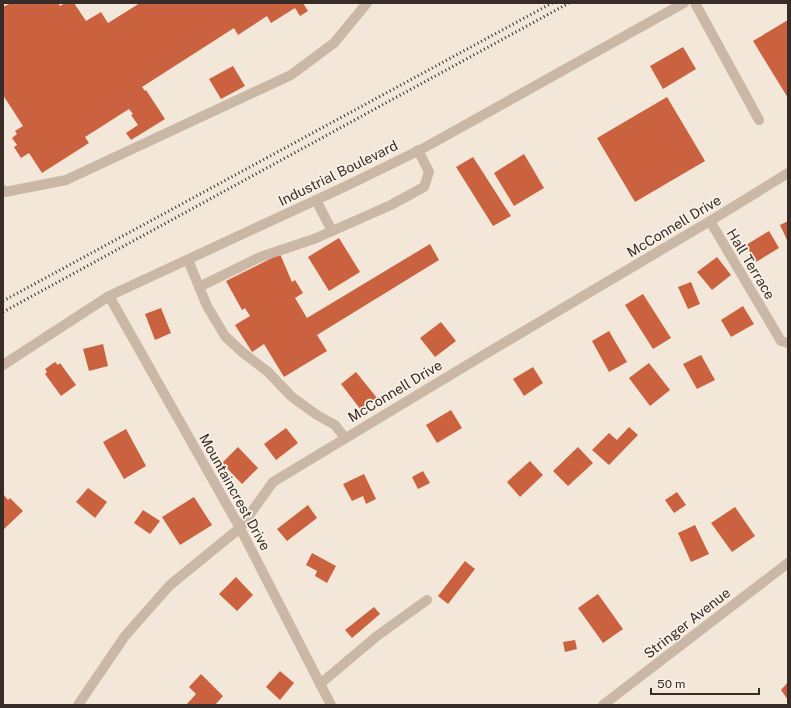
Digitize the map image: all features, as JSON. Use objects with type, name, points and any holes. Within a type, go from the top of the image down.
[{"type":"street","points":[[3,190],[4,192],[66,180],[291,75],[334,43],[367,3]]},
{"type":"street","name":"Industrial Boulevard","points":[[3,365],[109,296],[316,200],[418,150],[684,3]]},
{"type":"street","points":[[695,3],[759,120]]},
{"type":"street","points":[[199,287],[260,257],[314,239],[391,206],[424,187],[429,172],[418,150]]},
{"type":"street","name":"McConnell Drive","points":[[78,705],[125,636],[170,585],[240,528],[273,482],[788,173]]},
{"type":"street","points":[[316,200],[332,231]]},
{"type":"street","name":"Hall Terrace","points":[[710,221],[785,342]]},
{"type":"street","points":[[188,260],[207,306],[225,336],[242,352],[268,372],[292,397],[317,415],[335,425],[345,438]]},
{"type":"street","name":"Mountaincrest Drive","points":[[109,296],[240,528],[331,705]]},
{"type":"street","name":"Stringer Avenue","points":[[603,705],[788,563]]},
{"type":"street","points":[[320,684],[377,636],[427,600]]},
{"type":"building","points":[[11,3],[58,3],[60,6],[65,3],[74,3],[86,21],[101,12],[108,23],[140,3],[303,3],[308,11],[300,16],[295,8],[271,23],[267,16],[238,35],[234,28],[142,87],[145,91],[146,90],[165,119],[131,140],[126,133],[138,125],[129,109],[85,137],[89,143],[42,173],[29,153],[21,158],[14,147],[17,145],[12,138],[17,134],[15,131],[23,126],[3,95],[3,7]]},
{"type":"building","points":[[788,20],[788,98],[753,41]]},
{"type":"building","points":[[683,47],[696,69],[663,89],[650,66]]},
{"type":"building","points":[[233,66],[245,86],[221,99],[209,79]]},
{"type":"building","points":[[667,97],[705,161],[635,202],[597,138]]},
{"type":"building","points":[[524,154],[544,188],[514,206],[494,173]]},
{"type":"building","points":[[473,157],[511,216],[493,226],[456,167]]},
{"type":"building","points":[[788,221],[788,242],[780,225]]},
{"type":"building","points":[[769,231],[779,248],[756,262],[746,245]]},
{"type":"building","points":[[339,238],[360,272],[329,291],[308,257]]},
{"type":"building","points":[[430,244],[439,260],[317,335],[327,351],[284,377],[264,344],[252,352],[235,325],[250,316],[245,308],[242,310],[226,281],[280,254],[292,282],[295,280],[303,293],[295,298],[307,318]]},
{"type":"building","points":[[717,257],[731,275],[712,290],[697,272]]},
{"type":"building","points":[[691,282],[700,304],[688,309],[678,287]]},
{"type":"building","points":[[643,294],[671,338],[653,349],[625,305]]},
{"type":"building","points":[[743,306],[754,324],[731,337],[721,320]]},
{"type":"building","points":[[161,308],[171,333],[155,340],[145,314]]},
{"type":"building","points":[[441,322],[456,341],[435,357],[420,338]]},
{"type":"building","points":[[609,331],[627,362],[609,372],[592,341]]},
{"type":"building","points":[[103,344],[108,366],[89,371],[83,349]]},
{"type":"building","points":[[701,355],[715,380],[697,389],[683,364]]},
{"type":"building","points":[[55,362],[58,365],[60,363],[76,385],[61,396],[45,374],[47,372],[45,369]]},
{"type":"building","points":[[649,363],[670,390],[650,406],[629,378]]},
{"type":"building","points":[[533,367],[543,383],[524,396],[513,379]]},
{"type":"building","points":[[356,372],[377,398],[361,410],[341,384]]},
{"type":"building","points":[[451,410],[462,428],[437,443],[426,425]]},
{"type":"building","points":[[629,427],[638,435],[609,465],[592,450],[609,433],[617,440]]},
{"type":"building","points":[[286,428],[298,443],[276,460],[264,444]]},
{"type":"building","points":[[126,429],[146,466],[124,479],[103,442]]},
{"type":"building","points":[[238,447],[258,468],[242,484],[222,463]]},
{"type":"building","points":[[578,447],[593,463],[568,486],[553,471]]},
{"type":"building","points":[[530,461],[543,475],[520,497],[507,482]]},
{"type":"building","points":[[423,471],[430,483],[418,489],[412,477]]},
{"type":"building","points":[[364,474],[376,499],[366,504],[363,496],[352,501],[343,484]]},
{"type":"building","points":[[88,488],[107,502],[95,518],[76,502]]},
{"type":"building","points":[[677,492],[686,505],[674,513],[665,500]]},
{"type":"building","points":[[3,494],[8,500],[10,498],[23,511],[3,530]]},
{"type":"building","points":[[194,497],[212,525],[180,545],[162,517]]},
{"type":"building","points":[[308,505],[317,518],[287,541],[277,529]]},
{"type":"building","points":[[735,507],[755,536],[732,552],[711,523]]},
{"type":"building","points":[[143,510],[160,521],[150,534],[134,523]]},
{"type":"building","points":[[695,525],[709,554],[691,562],[678,533]]},
{"type":"building","points":[[312,553],[336,566],[327,583],[315,576],[317,571],[306,565]]},
{"type":"building","points":[[465,561],[475,569],[448,604],[438,596]]},
{"type":"building","points":[[236,577],[253,595],[237,611],[219,594]]},
{"type":"building","points":[[598,594],[623,629],[603,643],[578,608]]},
{"type":"building","points":[[374,607],[380,614],[352,638],[345,630]]},
{"type":"building","points":[[575,640],[577,649],[565,652],[563,642]]},
{"type":"building","points":[[280,671],[294,683],[280,700],[266,687]]},
{"type":"building","points":[[201,674],[223,696],[215,705],[187,704],[196,694],[189,687]]},
{"type":"building","points":[[788,682],[788,700],[781,690]]},
{"type":"railway","points":[[3,301],[552,3]]},
{"type":"railway","points":[[3,312],[569,3]]}]
